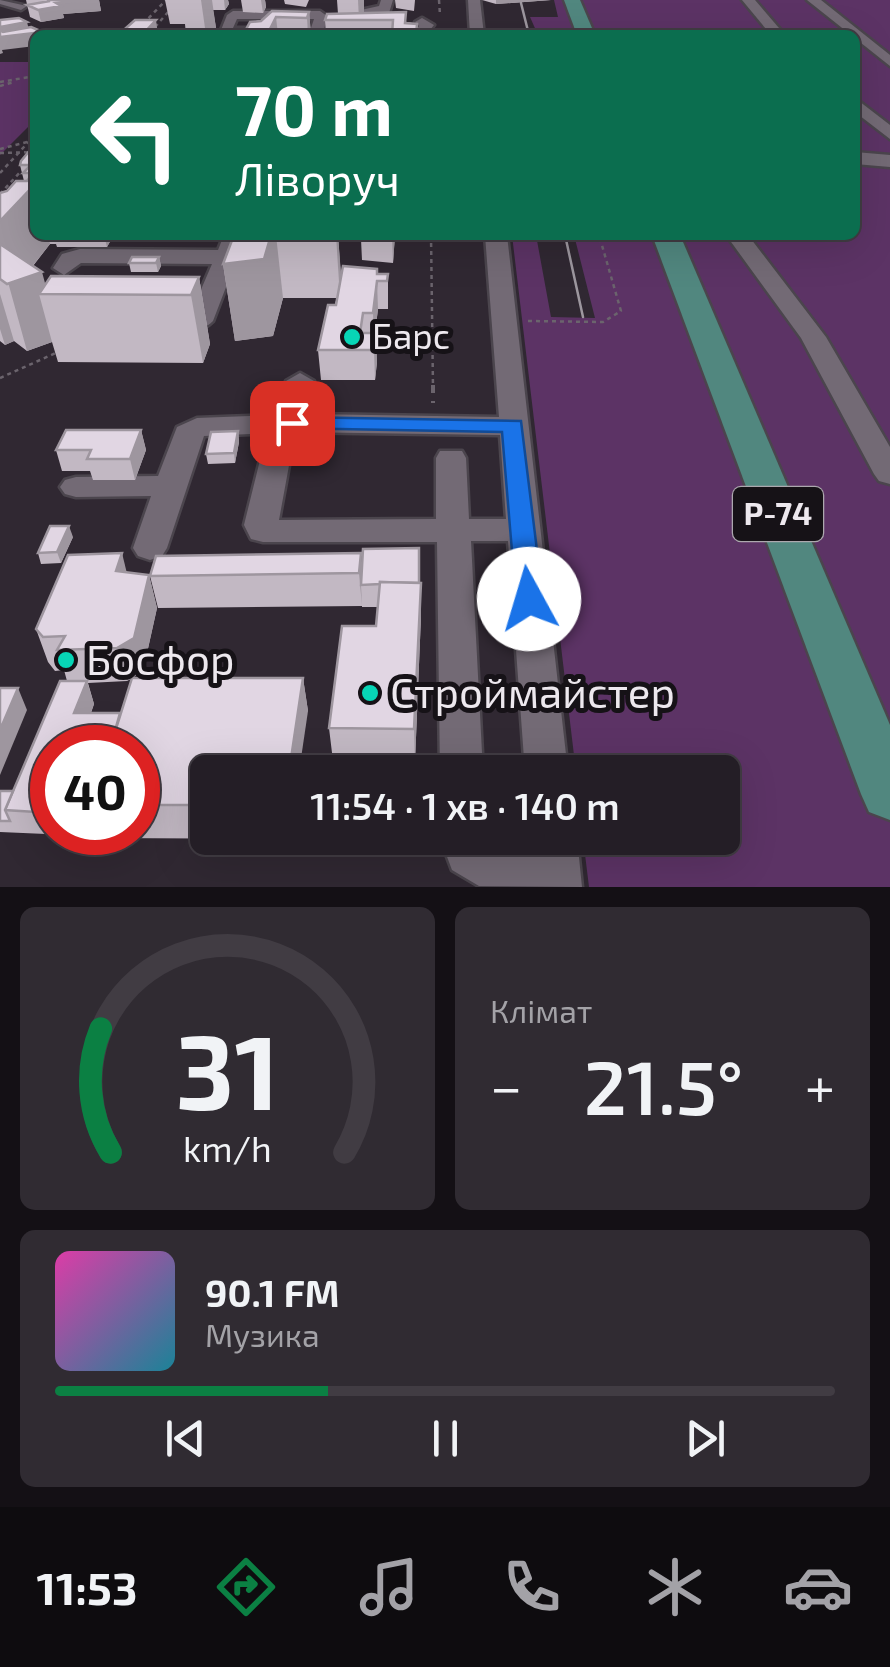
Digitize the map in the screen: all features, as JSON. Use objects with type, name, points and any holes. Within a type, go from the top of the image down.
[{"type":"main road","points":[[572,0],[584,30]]},
{"type":"main road","name":"Р-74","points":[[668,240],[890,794]]},
{"type":"street","points":[[0,0],[21,6]]},
{"type":"street","points":[[318,0],[336,3]]},
{"type":"street","points":[[366,10],[385,10],[387,0]]},
{"type":"street","points":[[474,0],[477,30]]},
{"type":"street","points":[[748,0],[774,30]]},
{"type":"street","points":[[813,0],[850,30]]},
{"type":"street","points":[[208,18],[320,15],[317,30]]},
{"type":"street","points":[[860,38],[890,62]]},
{"type":"street","points":[[860,107],[890,134]]},
{"type":"street","points":[[860,158],[890,161]]},
{"type":"street","points":[[496,240],[545,755]]},
{"type":"street","points":[[741,240],[813,337],[890,474]]},
{"type":"street","points":[[64,268],[74,257],[141,245],[231,246],[200,320],[190,325],[155,325]]},
{"type":"street","points":[[292,423],[300,381]]},
{"type":"street","points":[[150,548],[187,433],[197,427],[292,423],[513,426]]},
{"type":"street","points":[[450,458],[460,755]]},
{"type":"street","points":[[275,460],[263,531],[522,530]]},
{"type":"street","points":[[76,488],[169,486]]},
{"type":"street","points":[[468,855],[479,864],[556,863]]},
{"type":"path","points":[[138,30],[166,0]]},
{"type":"path","points":[[152,30],[178,0]]},
{"type":"path","points":[[0,84],[30,77]]},
{"type":"path","points":[[0,151],[28,142]]},
{"type":"path","points":[[0,172],[28,142]]},
{"type":"path","points":[[0,151],[30,152]]},
{"type":"path","points":[[0,194],[23,168]]},
{"type":"path","points":[[503,320],[603,322],[621,311],[601,240]]},
{"type":"path","points":[[0,378],[56,355],[64,342]]},
{"type":"shaded area","points":[[554,0],[890,0],[890,887],[589,887],[585,855],[740,855],[740,755],[574,755],[513,240],[537,240],[551,317],[595,318],[575,240],[860,240],[860,30],[536,30],[530,17],[558,17]]},
{"type":"shaded area","points":[[0,62],[30,62],[30,125],[0,155]]},
{"type":"building","points":[[47,0],[90,0],[56,3],[61,6],[38,10],[27,5],[50,1]]},
{"type":"building","points":[[272,11],[309,12],[307,18],[276,17],[270,30],[246,30],[250,22],[261,21]]},
{"type":"building","points":[[406,12],[405,23],[417,24],[416,30],[392,30],[393,20],[325,20],[327,14]]},
{"type":"building","points":[[19,18],[27,22],[0,27],[0,20]]},
{"type":"building","points":[[135,20],[156,20],[147,30],[124,30]]},
{"type":"building","points":[[31,27],[38,30],[0,37],[0,30]]},
{"type":"building","points":[[30,150],[30,165],[20,165]]},
{"type":"building","points":[[30,177],[30,189],[0,221],[0,193],[16,181],[27,181]]},
{"type":"building","points":[[232,240],[270,240],[264,259],[223,264]]},
{"type":"building","points":[[0,244],[42,272],[7,284],[0,279]]},
{"type":"building","points":[[132,257],[159,257],[156,263],[129,263]]},
{"type":"building","points":[[343,266],[388,274],[387,281],[377,281],[373,313],[363,313],[360,333],[376,333],[374,350],[318,350],[328,305],[336,305]]},
{"type":"building","points":[[51,276],[199,277],[191,295],[39,294]]},
{"type":"building","points":[[66,430],[141,430],[130,459],[87,459],[91,450],[56,450]]},
{"type":"building","points":[[238,431],[234,453],[206,454],[211,432]]},
{"type":"building","points":[[50,526],[69,526],[57,552],[38,553]]},
{"type":"building","points":[[419,548],[419,583],[361,585],[363,549]]},
{"type":"building","points":[[122,553],[116,571],[149,575],[134,638],[117,648],[57,650],[65,636],[43,637],[36,629],[68,555]]},
{"type":"building","points":[[361,553],[359,573],[150,576],[156,556]]},
{"type":"building","points":[[380,582],[421,583],[414,729],[329,728],[342,626],[376,626]]},
{"type":"building","points":[[132,678],[303,678],[292,755],[190,755],[190,805],[160,805],[160,725],[117,725]]},
{"type":"building","points":[[60,681],[87,681],[74,713],[120,713],[117,725],[41,725]]},
{"type":"building","points":[[0,688],[18,688],[0,730]]},
{"type":"building","points":[[30,751],[30,812],[5,810]]},
{"type":"building","points":[[0,791],[13,791],[5,810],[10,821],[0,821]]},
{"type":"tram line","points":[[521,3],[528,30]]},
{"type":"tram line","points":[[566,240],[583,317]]},
{"type":"place","name":"Барс","points":[[352,337]]},
{"type":"place","name":"Босфор","points":[[66,660]]},
{"type":"place","name":"Строймайстер","points":[[370,693]]},
{"type":"route","points":[[292,423],[513,426],[529,599]]}]
